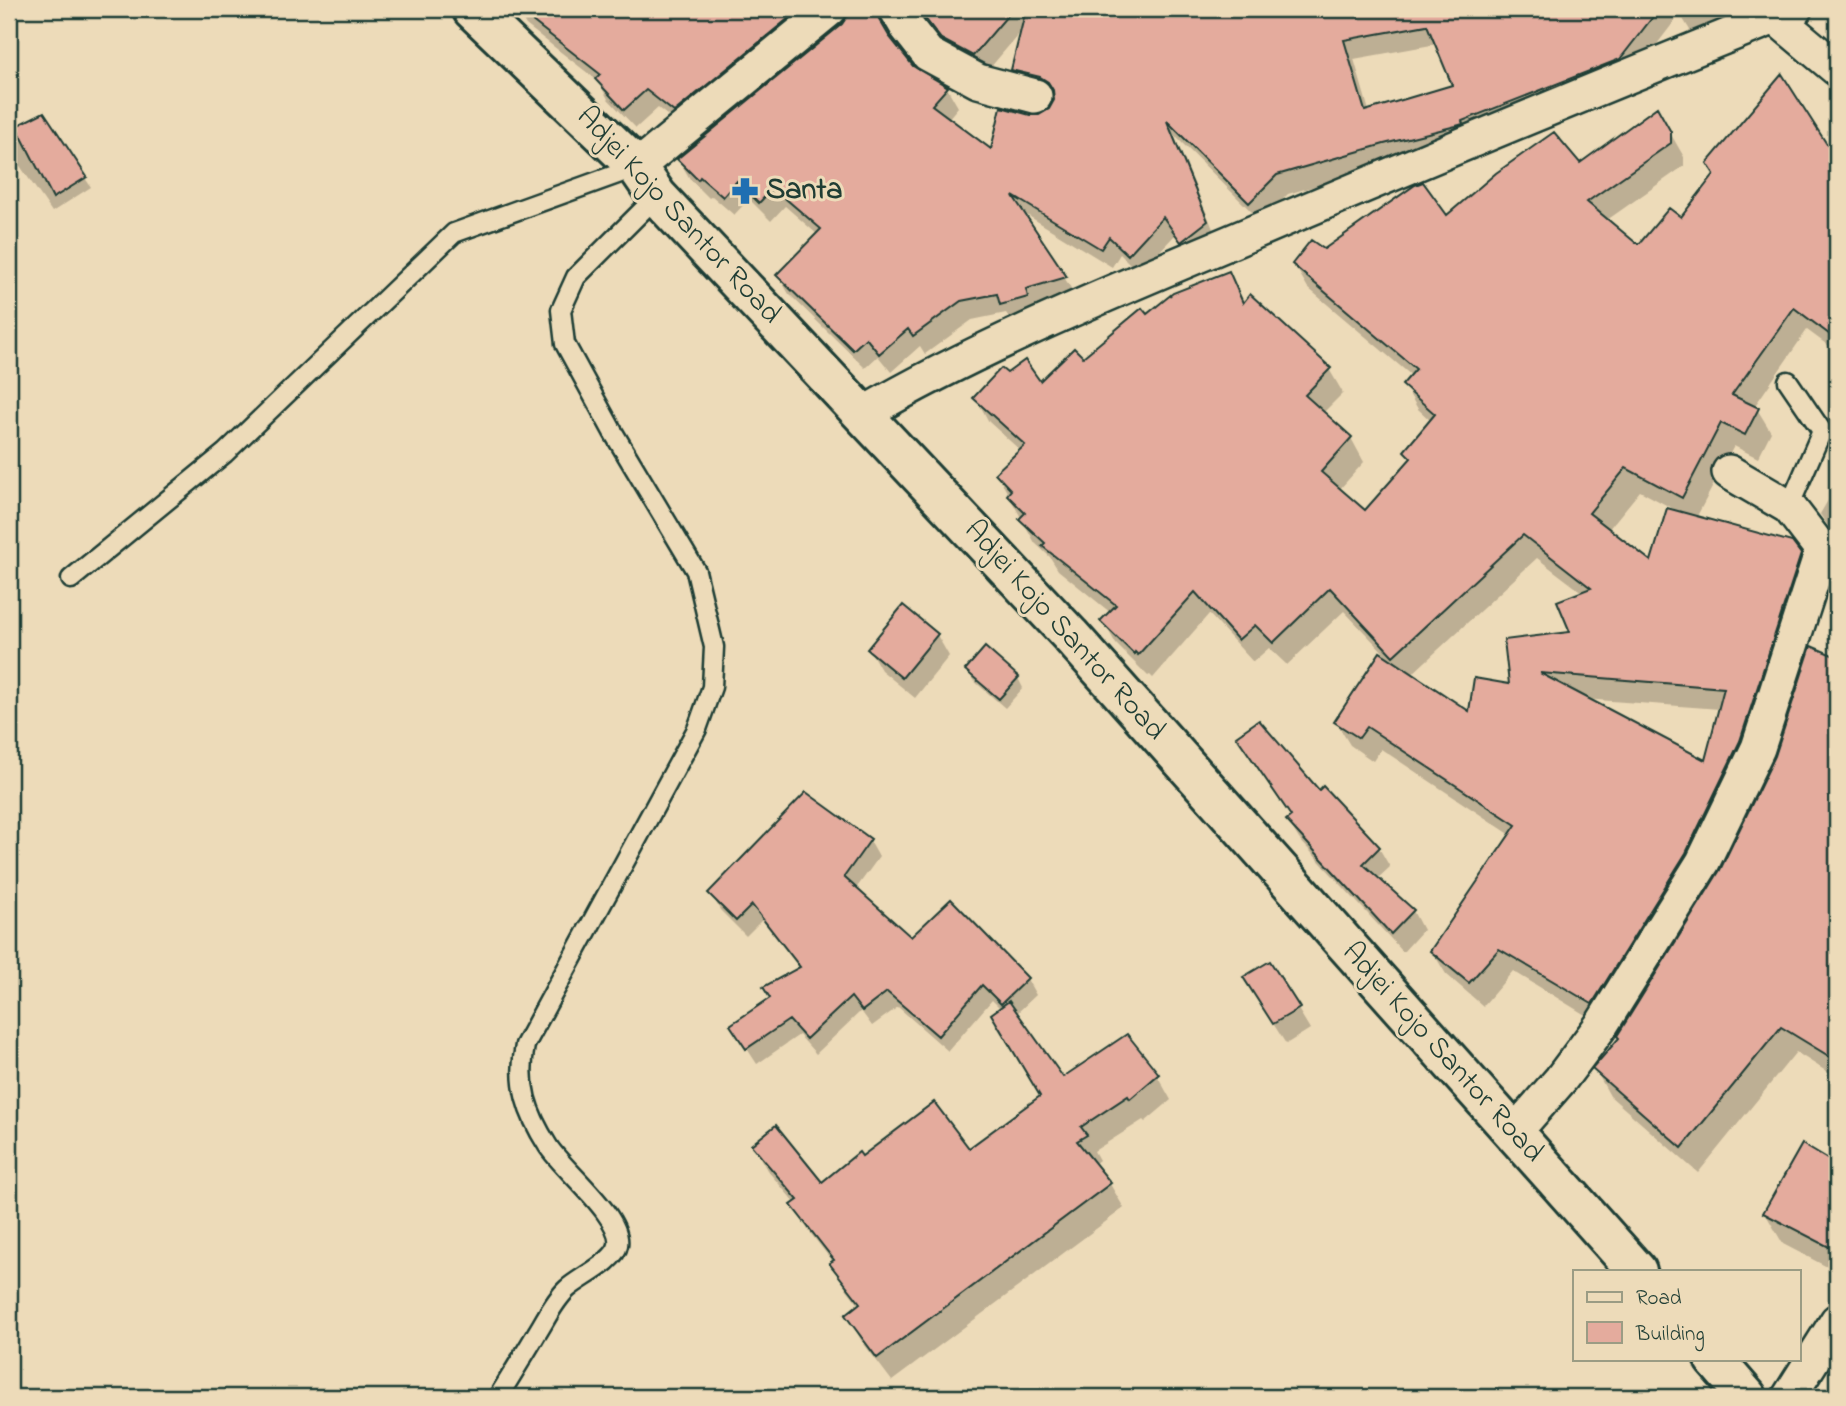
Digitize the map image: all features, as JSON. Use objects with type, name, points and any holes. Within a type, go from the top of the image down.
[{"type":"street","name":"Adjei Kojo Santor Road","points":[[472,9],[647,181],[1070,635],[1636,1270]]},
{"type":"street","points":[[647,181],[830,9]]},
{"type":"street","points":[[896,9],[928,54],[978,81],[1035,96]]},
{"type":"street","points":[[863,414],[927,377],[1064,313],[1397,172],[1785,13],[1837,69]]},
{"type":"street","points":[[1514,1133],[1561,1079],[1600,1027],[1703,863],[1758,748],[1830,555],[1789,507],[1730,472]]},
{"type":"street","points":[[1789,1397],[1837,1321]]},
{"type":"street","points":[[1715,1360],[1747,1397]]},
{"type":"lane","points":[[71,579],[225,453],[454,233],[647,181]]},
{"type":"lane","points":[[498,1397],[549,1312],[566,1290],[615,1255],[619,1243],[617,1229],[549,1147],[527,1105],[520,1067],[525,1045],[697,729],[712,687],[714,647],[696,571],[613,432],[565,344],[561,310],[576,277],[647,181]]},
{"type":"lane","points":[[1788,381],[1822,430],[1789,507]]},
{"type":"building","points":[[517,9],[790,9],[795,13],[674,112],[646,90],[624,110],[595,79],[600,74]]},
{"type":"building","points":[[852,9],[877,9],[879,19],[889,36],[913,66],[948,87],[932,105],[991,149],[1001,107],[1039,115],[1049,109],[1054,100],[1053,90],[1048,82],[1040,77],[1011,70],[1026,9],[1659,9],[1620,59],[1462,121],[1463,124],[1277,175],[1249,203],[1167,121],[1208,221],[1181,242],[1163,217],[1128,255],[1109,237],[1101,249],[1013,196],[1067,277],[1026,289],[1028,297],[1000,305],[997,294],[961,301],[913,336],[908,329],[879,354],[866,338],[853,350],[776,275],[821,229],[773,188],[759,203],[737,181],[723,197],[700,177],[698,180],[677,159],[842,24]],"holes":[[[1427,25],[1452,85],[1365,111],[1344,40]]]},
{"type":"building","points":[[918,9],[1013,9],[973,56],[941,39]]},
{"type":"building","points":[[1782,74],[1837,160],[1837,340],[1794,308],[1732,395],[1759,408],[1745,435],[1721,423],[1682,498],[1626,468],[1589,513],[1651,561],[1667,508],[1792,542],[1801,554],[1740,741],[1686,853],[1592,1004],[1499,949],[1469,983],[1430,951],[1516,825],[1367,727],[1359,738],[1334,722],[1380,652],[1469,711],[1474,678],[1509,684],[1504,640],[1570,632],[1557,601],[1591,588],[1523,535],[1393,656],[1330,588],[1273,643],[1255,625],[1238,640],[1195,592],[1138,655],[1135,652],[1134,654],[1100,621],[1116,605],[1042,546],[1045,543],[1019,519],[1025,513],[1007,495],[1011,490],[995,473],[1025,445],[973,398],[1001,368],[1007,373],[1025,360],[1040,381],[1074,348],[1083,357],[1142,308],[1147,314],[1173,293],[1229,271],[1243,303],[1250,294],[1331,368],[1305,395],[1352,437],[1321,472],[1365,510],[1411,458],[1404,451],[1435,414],[1402,385],[1416,369],[1292,264],[1311,240],[1324,249],[1423,182],[1447,215],[1496,173],[1554,132],[1580,163],[1657,107],[1671,132],[1671,143],[1587,202],[1636,243],[1640,243],[1669,208],[1681,217],[1714,174],[1707,163]],"holes":[[[1540,673],[1724,688],[1705,760]]]},
{"type":"building","points":[[44,112],[87,177],[53,198],[16,126]]},
{"type":"building","points":[[903,605],[938,634],[902,678],[867,649]]},
{"type":"building","points":[[1811,646],[1837,657],[1837,1061],[1781,1027],[1682,1148],[1592,1069],[1619,1038],[1617,1036],[1720,870],[1775,756]]},
{"type":"building","points":[[985,647],[1019,677],[999,699],[965,670]]},
{"type":"building","points":[[1259,720],[1319,790],[1323,786],[1380,847],[1363,864],[1414,910],[1391,934],[1286,820],[1291,816],[1236,736]]},
{"type":"building","points":[[806,792],[871,839],[844,877],[911,937],[951,899],[1028,978],[1001,1004],[982,985],[938,1036],[887,992],[862,1011],[851,997],[806,1039],[789,1020],[746,1049],[730,1025],[770,998],[763,987],[800,967],[752,905],[736,921],[708,893]]},
{"type":"building","points":[[1270,961],[1300,1008],[1273,1024],[1243,977]]},
{"type":"building","points":[[1009,1001],[1063,1077],[1127,1034],[1159,1074],[1130,1099],[1128,1096],[1081,1127],[1087,1135],[1077,1141],[1111,1183],[877,1358],[845,1315],[860,1303],[829,1263],[834,1260],[791,1205],[798,1200],[751,1145],[776,1125],[822,1182],[859,1152],[862,1156],[934,1102],[969,1148],[1040,1096],[991,1014]]},
{"type":"building","points":[[1802,1144],[1837,1165],[1837,1251],[1763,1213]]},
{"type":"place","name":"Santa","points":[[745,191]]}]
